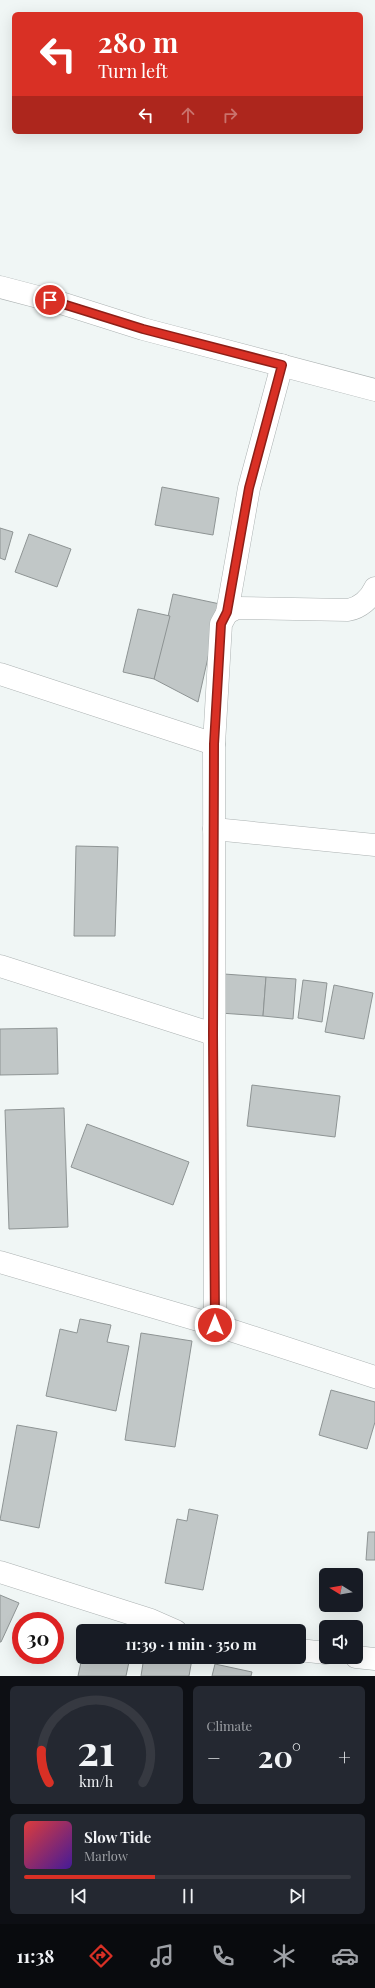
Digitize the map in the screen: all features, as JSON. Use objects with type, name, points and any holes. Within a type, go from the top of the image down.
[{"type":"street","points":[[0,287],[56,301],[143,329],[375,390]]},
{"type":"street","points":[[215,1325],[213,1034],[214,744],[221,624],[227,612],[249,488],[282,365]]},
{"type":"street","points":[[227,612],[237,608],[348,610],[357,608],[373,593],[375,588]]},
{"type":"street","points":[[0,674],[214,744]]},
{"type":"street","points":[[214,829],[375,845]]},
{"type":"street","points":[[0,966],[213,1034]]},
{"type":"street","points":[[1,1268],[215,1325],[375,1377]]},
{"type":"street","points":[[0,1572],[160,1624]]},
{"type":"street","points":[[306,1651],[319,1652]]},
{"type":"street","points":[[363,1657],[375,1659]]},
{"type":"building","points":[[162,487],[219,498],[213,535],[155,525]]},
{"type":"building","points":[[0,528],[13,532],[5,560],[0,558]]},
{"type":"building","points":[[29,534],[71,549],[57,587],[15,572]]},
{"type":"building","points":[[173,594],[220,604],[198,702],[154,679]]},
{"type":"building","points":[[138,609],[170,616],[154,679],[123,672]]},
{"type":"building","points":[[76,846],[118,847],[115,936],[74,936]]},
{"type":"building","points":[[224,974],[266,977],[263,1016],[220,1013]]},
{"type":"building","points":[[266,977],[296,979],[293,1019],[263,1016]]},
{"type":"building","points":[[303,980],[327,983],[322,1022],[298,1018]]},
{"type":"building","points":[[334,985],[373,993],[364,1039],[325,1032]]},
{"type":"building","points":[[57,1028],[58,1074],[0,1075],[0,1029]]},
{"type":"building","points":[[252,1085],[340,1096],[335,1137],[247,1126]]},
{"type":"building","points":[[64,1108],[68,1227],[9,1229],[5,1110]]},
{"type":"building","points":[[87,1124],[189,1162],[173,1205],[71,1167]]},
{"type":"building","points":[[80,1319],[111,1325],[107,1342],[129,1346],[116,1411],[46,1396],[60,1329],[77,1333]]},
{"type":"building","points":[[141,1333],[192,1341],[175,1447],[125,1440]]},
{"type":"building","points":[[331,1390],[375,1402],[375,1422],[367,1449],[319,1435]]},
{"type":"building","points":[[17,1425],[57,1432],[39,1528],[0,1520]]},
{"type":"building","points":[[189,1509],[218,1515],[203,1590],[165,1583],[177,1519],[187,1521]]},
{"type":"building","points":[[368,1532],[375,1532],[375,1560],[366,1560]]},
{"type":"building","points":[[0,1595],[19,1603],[15,1612],[12,1612],[12,1618],[0,1642]]},
{"type":"building","points":[[81,1664],[129,1664],[126,1676],[78,1676]]},
{"type":"building","points":[[143,1664],[191,1664],[189,1676],[141,1676]]},
{"type":"building","points":[[215,1664],[252,1672],[251,1676],[212,1676]]},
{"type":"route","points":[[50,300],[143,329],[246,357],[282,365],[249,488],[227,612],[221,624],[214,744],[213,1034],[215,1325]]}]
